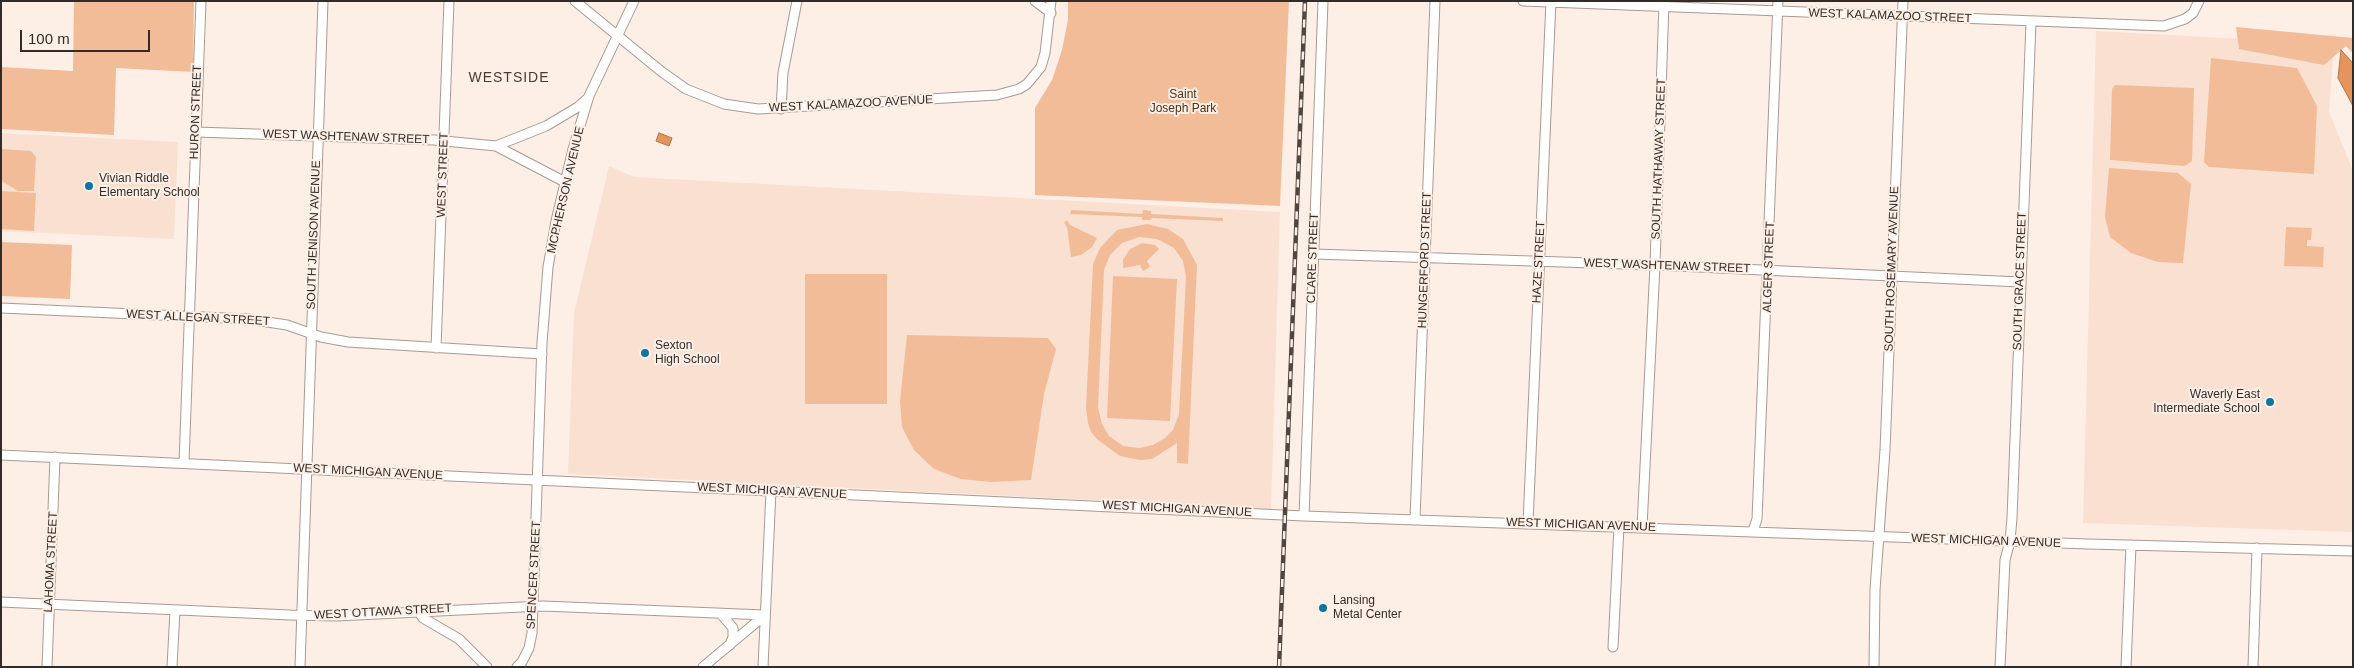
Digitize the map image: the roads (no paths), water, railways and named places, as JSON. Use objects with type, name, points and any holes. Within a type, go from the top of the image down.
[{"type":"street","name":"HURON STREET","points":[[184,463],[201,1]]},
{"type":"street","name":"SOUTH JENISON AVENUE","points":[[300,667],[310,333],[323,1]]},
{"type":"street","name":"WEST STREET","points":[[436,348],[449,1]]},
{"type":"street","points":[[575,1],[617,34]]},
{"type":"street","name":"MCPHERSON AVENUE","points":[[538,479],[542,354],[548,267],[556,221],[575,142],[590,96],[617,34],[634,1]]},
{"type":"street","points":[[781,109],[783,73],[797,1]]},
{"type":"street","points":[[1035,1],[1051,13]]},
{"type":"street","name":"WEST KALAMAZOO AVENUE","points":[[617,34],[662,72],[686,89],[703,97],[741,107],[781,109],[997,95],[1019,89],[1028,84],[1041,67],[1051,13],[1051,1]]},
{"type":"street","name":"CLARE STREET","points":[[1304,516],[1322,1]]},
{"type":"street","name":"HUNGERFORD STREET","points":[[1415,519],[1435,1]]},
{"type":"street","name":"WEST KALAMAZOO STREET","points":[[1522,1],[1664,4],[1778,12],[2164,26],[2175,24],[2193,13],[2199,1]]},
{"type":"street","name":"ALGER STREET","points":[[1753,532],[1757,519],[1769,270],[1778,1]]},
{"type":"street","name":"SOUTH ROSEMARY AVENUE","points":[[1874,667],[1876,582],[1880,537],[1903,1]]},
{"type":"street","name":"HAZE STREET","points":[[1528,523],[1551,2]]},
{"type":"street","name":"SOUTH HATHAWAY STREET","points":[[1642,527],[1655,265],[1664,4]]},
{"type":"street","name":"SOUTH GRACE STREET","points":[[2000,667],[2005,560],[2010,541],[2031,22]]},
{"type":"street","name":"WEST WASHTENAW STREET","points":[[496,146],[546,126],[578,107],[590,96]]},
{"type":"street","name":"WEST WASHTENAW STREET","points":[[196,132],[444,141],[496,146],[565,182]]},
{"type":"street","name":"WEST WASHTENAW STREET","points":[[1314,254],[1655,265],[2020,282]]},
{"type":"street","name":"WEST ALLEGAN STREET","points":[[1,308],[270,321],[348,342],[542,354]]},
{"type":"street","name":"WEST MICHIGAN AVENUE","points":[[1,455],[1304,516],[2353,552]]},
{"type":"street","name":"LAHOMA STREET","points":[[47,667],[56,457]]},
{"type":"street","name":"SPENCER STREET","points":[[517,667],[528,648],[533,606],[538,479]]},
{"type":"street","points":[[763,667],[771,491]]},
{"type":"street","points":[[1613,647],[1620,526]]},
{"type":"street","points":[[2126,667],[2131,545]]},
{"type":"street","points":[[2253,667],[2258,548]]},
{"type":"street","name":"WEST OTTAWA STREET","points":[[1,602],[336,616],[533,606],[766,615]]},
{"type":"street","points":[[172,667],[175,610]]},
{"type":"street","points":[[418,611],[423,618],[459,639],[486,667]]},
{"type":"street","points":[[721,614],[733,628],[733,637],[730,645]]},
{"type":"street","points":[[704,667],[766,615]]},
{"type":"railway","points":[[1279,667],[1305,1]]},
{"type":"place","name":"Vivian Riddle Elementary School","points":[[89,186]]},
{"type":"place","name":"Sexton High School","points":[[645,353]]},
{"type":"place","name":"Waverly East Intermediate School","points":[[2270,402]]},
{"type":"place","name":"Lansing Metal Center","points":[[1323,608]]},
{"type":"district","name":"WESTSIDE","points":[[509,78]]},
{"type":"park label","name":"Saint Joseph Park","points":[[1183,102]]}]
